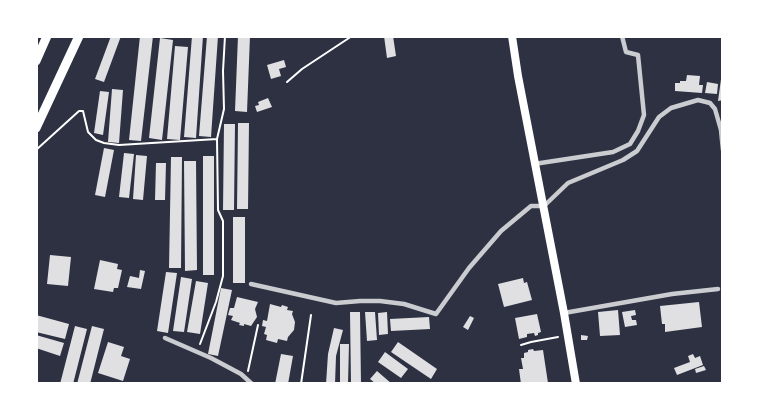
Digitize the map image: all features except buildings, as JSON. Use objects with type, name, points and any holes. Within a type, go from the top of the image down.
[{"type":"highway","points":[[36,61],[40,45],[48,36]]},
{"type":"highway","points":[[36,128],[79,36]]},
{"type":"highway","points":[[512,36],[534,164],[544,206],[576,384]]},
{"type":"street","points":[[534,164],[613,152],[630,144],[638,131],[644,115],[638,55],[626,52],[622,36]]},
{"type":"street","points":[[251,284],[336,302],[360,300],[404,304],[436,314],[469,268],[501,231],[532,206],[544,206],[568,183],[623,160],[637,152],[659,117],[671,108],[698,100],[710,103],[715,109],[722,130],[723,150]]},
{"type":"street","points":[[564,313],[672,294],[718,290]]},
{"type":"street","points":[[164,338],[211,358],[242,374],[250,382]]},
{"type":"path","points":[[192,350],[199,346],[203,338],[223,276],[223,221],[218,210],[217,139],[224,109],[223,71],[225,36]]},
{"type":"path","points":[[287,82],[302,69],[352,36]]},
{"type":"path","points":[[36,150],[79,111],[83,111],[88,132],[96,140],[104,143],[127,144],[217,139]]},
{"type":"path","points":[[301,384],[311,315]]},
{"type":"path","points":[[250,382],[248,372],[258,325]]},
{"type":"path","points":[[521,345],[558,337],[568,338]]}]
